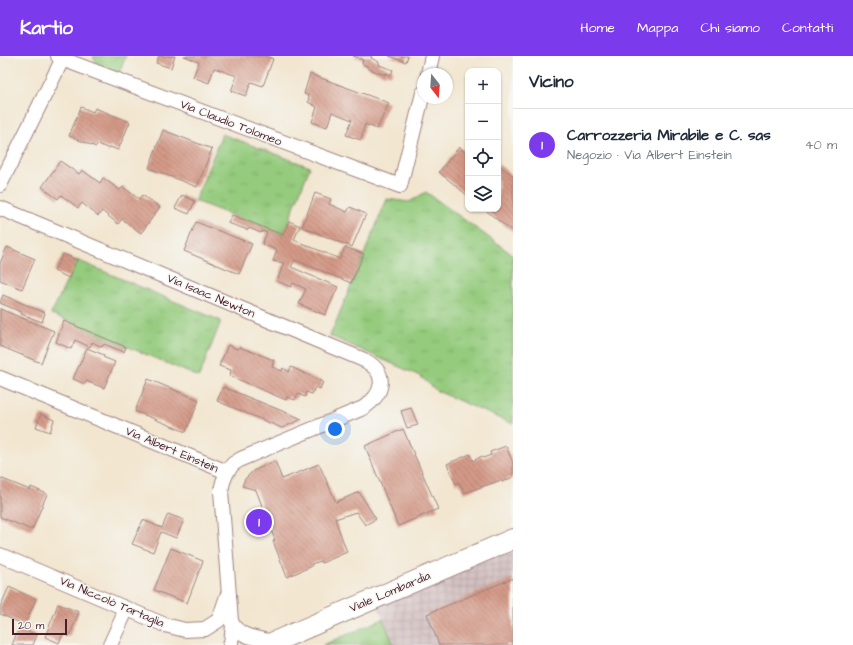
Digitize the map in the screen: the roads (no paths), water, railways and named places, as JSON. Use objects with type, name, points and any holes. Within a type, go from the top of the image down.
[{"type":"main road","name":"Viale Lombardia","points":[[270,644],[513,539]]},
{"type":"street","points":[[429,68],[432,56]]},
{"type":"street","points":[[0,185],[62,57]]},
{"type":"street","name":"Via Claudio Tolomeo","points":[[62,57],[400,186],[420,104]]},
{"type":"street","name":"Via Isaac Newton","points":[[0,208],[371,364],[376,369],[382,384],[374,399],[363,408],[241,459],[233,464],[227,472]]},
{"type":"street","name":"Via Albert Einstein","points":[[0,378],[227,472],[221,492],[231,621],[233,626],[230,645]]},
{"type":"street","name":"Via Niccolò Tartaglia","points":[[0,555],[165,625],[185,630],[205,629],[219,620],[229,590]]},
{"type":"street","points":[[110,645],[123,617],[122,607]]},
{"type":"street","points":[[233,626],[247,636],[270,644]]},
{"type":"place","name":"Carrozzeria Mirabile e C. sas","points":[[259,522]]}]
